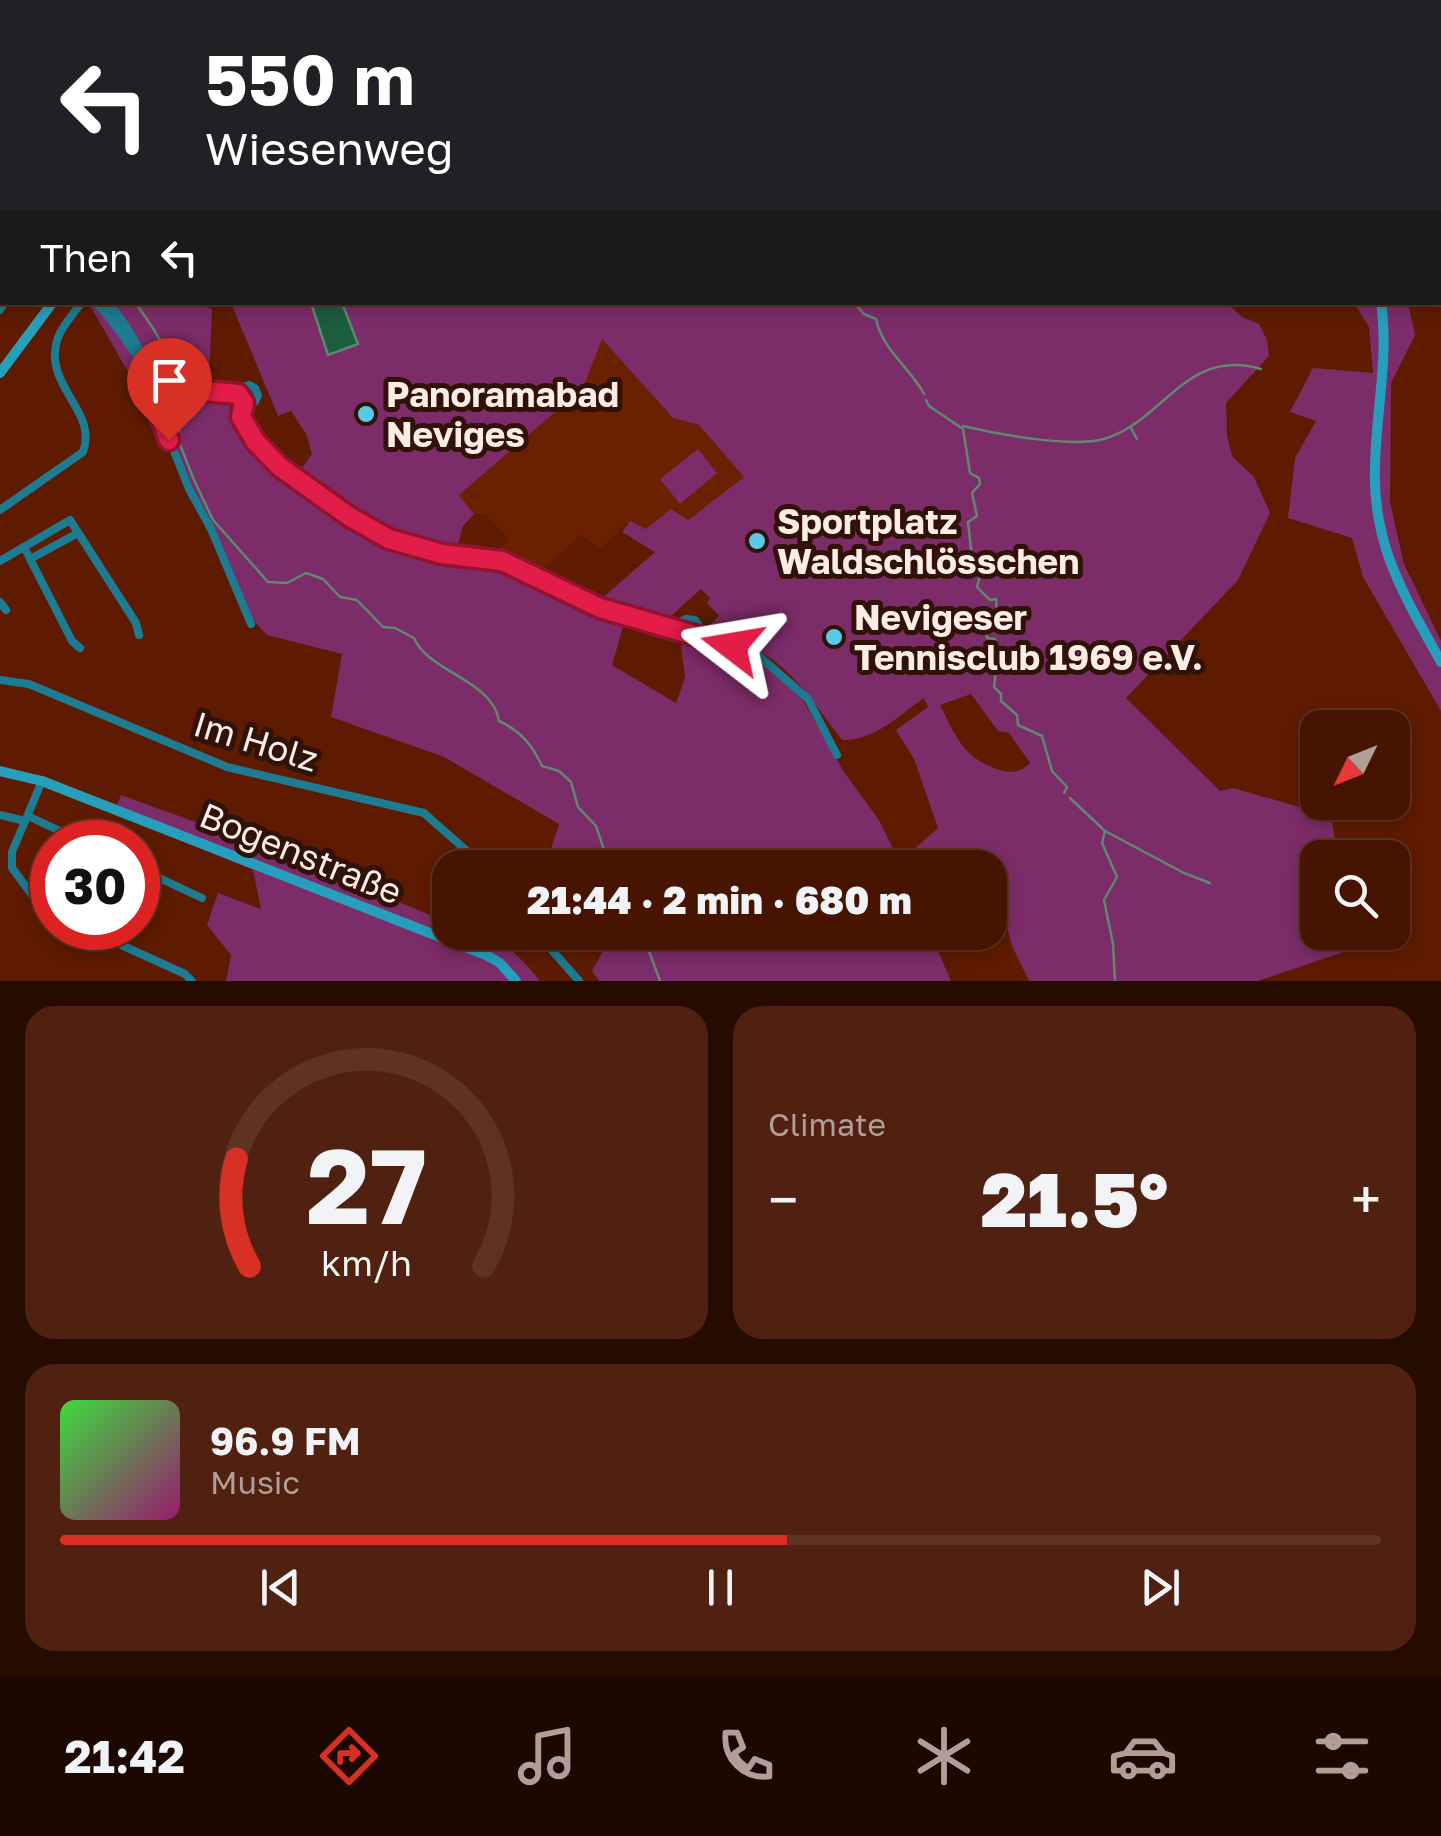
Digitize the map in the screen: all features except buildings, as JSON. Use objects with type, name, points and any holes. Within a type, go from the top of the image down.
[{"type":"main road","points":[[20,346],[43,305]]},
{"type":"main road","points":[[0,373],[51,305]]},
{"type":"main road","points":[[1381,305],[1385,350],[1374,470],[1380,535],[1400,591],[1441,662]]},
{"type":"main road","name":"Bogenstraße","points":[[0,770],[42,780],[486,955],[500,963],[516,981]]},
{"type":"street","points":[[0,510],[83,452],[87,428],[64,392],[55,359],[59,334],[80,305]]},
{"type":"street","points":[[98,305],[112,317],[144,366],[164,383],[192,395],[216,393],[241,398],[241,417],[264,453],[369,529],[442,554],[502,561],[600,608],[759,656],[808,699],[838,755]]},
{"type":"street","points":[[108,305],[164,383],[161,418],[251,624]]},
{"type":"street","points":[[0,560],[70,520],[140,635]]},
{"type":"street","points":[[30,559],[78,533]]},
{"type":"street","points":[[24,546],[72,641],[80,648]]},
{"type":"street","points":[[668,628],[686,619],[696,620],[702,630],[690,635]]},
{"type":"street","name":"Im Holz","points":[[0,680],[29,684],[227,766],[424,813],[466,850]]},
{"type":"street","points":[[30,892],[12,868],[12,852],[42,780]]},
{"type":"street","points":[[0,815],[31,820]]},
{"type":"street","points":[[160,878],[202,898]]},
{"type":"street","points":[[132,950],[192,981]]},
{"type":"street","points":[[552,950],[580,981]]},
{"type":"shaded area","points":[[90,305],[201,305],[212,309],[212,403],[226,400],[259,453],[288,481],[348,523],[389,543],[417,552],[498,565],[625,620],[612,665],[676,703],[685,677],[681,646],[686,639],[758,661],[797,690],[894,850],[551,850],[559,824],[444,757],[331,717],[342,654],[267,635],[248,614],[172,449]]},
{"type":"shaded area","points":[[232,305],[1229,305],[1242,317],[1259,324],[1267,340],[1269,356],[1226,403],[1232,456],[1254,477],[1270,513],[1238,580],[1126,698],[1220,791],[1233,788],[1300,807],[1300,820],[1332,820],[1335,840],[1300,840],[1300,950],[1346,951],[1258,981],[1029,981],[1007,926],[1007,850],[913,850],[938,828],[914,759],[896,730],[928,707],[924,698],[876,732],[842,740],[803,689],[768,656],[748,646],[701,634],[719,616],[701,589],[663,623],[599,601],[655,552],[622,532],[630,521],[646,529],[671,509],[688,520],[744,477],[699,425],[673,418],[602,339],[583,388],[459,495],[474,514],[463,526],[457,548],[427,542],[374,522],[299,472],[312,454],[306,434],[291,411],[278,416]],"holes":[[[971,694],[998,731],[1009,733],[1030,763],[1008,772],[978,760],[957,737],[940,705]]]},
{"type":"shaded area","points":[[312,305],[343,305],[358,344],[328,355]]},
{"type":"shaded area","points":[[1355,305],[1408,305],[1415,335],[1391,383],[1390,502],[1404,564],[1441,641],[1441,711],[1363,577],[1352,538],[1288,518],[1295,458],[1316,421],[1290,412],[1313,368],[1373,373],[1369,327]]},
{"type":"shaded area","points":[[601,338],[673,418],[699,425],[744,477],[687,520],[646,529],[630,521],[600,549],[580,535],[539,573],[514,558],[495,553],[509,540],[485,514],[474,514],[459,495],[583,388]]},
{"type":"shaded area","points":[[698,449],[717,473],[680,504],[660,479]]},
{"type":"shaded area","points":[[121,795],[264,847],[432,916],[432,950],[511,950],[540,981],[226,981],[231,955],[207,925],[218,893],[261,909],[253,870],[160,832],[160,820],[131,820],[114,813]]},
{"type":"shaded area","points":[[603,950],[938,950],[951,981],[599,981],[592,971]]},
{"type":"waterway","points":[[137,305],[168,357],[178,360],[179,371]]},
{"type":"waterway","points":[[856,305],[876,319],[884,340],[924,394]]},
{"type":"waterway","points":[[963,426],[1036,439],[1093,441],[1127,429],[1195,376],[1236,365],[1261,369]]},
{"type":"waterway","points":[[926,400],[963,429],[970,473],[979,478],[980,484],[972,493],[977,516],[968,522],[972,558],[982,567],[977,587],[990,600],[996,599],[997,614],[991,630],[986,630],[987,638],[995,639],[999,653],[991,659],[997,663],[994,687],[1001,694],[1001,701],[1017,715],[1018,725],[1042,736],[1052,771],[1067,787],[1064,793]]},
{"type":"waterway","points":[[185,412],[177,437],[213,520],[268,582],[287,583],[306,573],[323,579],[340,597],[357,600],[383,627],[395,628],[414,638],[432,660],[485,696],[499,721],[525,739],[542,766],[559,771],[571,782],[578,807],[596,826],[604,850]]},
{"type":"waterway","points":[[1131,428],[1137,439]]},
{"type":"waterway","points":[[1070,798],[1105,831],[1102,843],[1117,877],[1104,900],[1115,981]]},
{"type":"waterway","points":[[1105,831],[1210,883]]},
{"type":"waterway","points":[[649,950],[660,981]]},
{"type":"place","name":"Panoramabad Neviges","points":[[366,414]]},
{"type":"place","name":"Sportplatz Waldschlösschen","points":[[757,541]]},
{"type":"place","name":"Nevigeser Tennisclub 1969 e.V.","points":[[834,637]]},
{"type":"route","points":[[169,440],[160,406],[165,380],[193,390],[238,394],[244,403],[241,417],[264,453],[369,529],[442,554],[502,561],[600,608],[732,646]]}]
